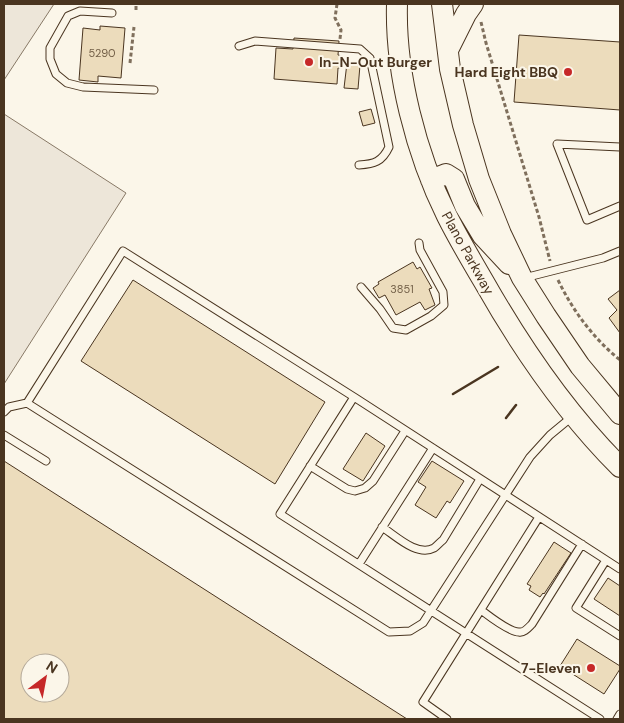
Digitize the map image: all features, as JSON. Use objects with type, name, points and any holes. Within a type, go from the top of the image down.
[{"type":"main road","points":[[442,4],[450,69],[463,125],[479,179],[522,278],[580,366],[620,414]]},
{"type":"main road","name":"Plano Parkway","points":[[396,7],[398,50],[416,134],[431,180],[447,216],[524,350],[573,416],[620,467]]},
{"type":"main road","points":[[448,50],[466,14],[477,11]]},
{"type":"main road","points":[[431,180],[446,174],[454,179],[465,206],[482,236],[522,278]]},
{"type":"lane","points":[[112,13],[80,11],[68,16],[50,48],[50,59],[56,74],[67,82],[84,87],[154,90]]},
{"type":"lane","points":[[239,46],[256,41],[340,47],[360,49],[370,58],[389,147],[385,156],[375,164],[359,164]]},
{"type":"lane","points":[[620,147],[557,144],[586,220],[620,206]]},
{"type":"lane","points":[[360,287],[380,309],[393,328],[406,330],[431,316],[444,305],[443,292],[420,250],[419,243]]},
{"type":"lane","points":[[4,412],[9,407],[26,403],[123,251],[620,569]]},
{"type":"lane","points":[[522,278],[603,258],[620,251]]},
{"type":"lane","points":[[354,398],[280,514],[600,719]]},
{"type":"lane","points":[[26,403],[389,632],[410,631],[422,624],[530,457],[550,435],[573,416]]},
{"type":"lane","points":[[310,466],[347,489],[355,491],[365,488],[373,481],[405,430]]},
{"type":"lane","points":[[4,435],[46,461]]},
{"type":"lane","points":[[359,564],[433,448]]},
{"type":"lane","points":[[382,527],[414,548],[426,550],[434,548],[443,540],[480,479]]},
{"type":"lane","points":[[447,719],[423,702],[539,517]]},
{"type":"lane","points":[[481,610],[518,633],[524,631],[532,624],[582,544]]},
{"type":"lane","points":[[606,560],[576,608],[620,636]]},
{"type":"lane","points":[[617,719],[620,714]]},
{"type":"path","points":[[136,4],[136,10]]},
{"type":"path","points":[[337,4],[335,18],[341,30],[340,47]]},
{"type":"path","points":[[477,11],[539,217],[548,257],[573,307],[592,334],[620,360]]},
{"type":"path","points":[[130,63],[134,28]]},
{"type":"shaded area","points":[[4,4],[54,4],[4,80]]},
{"type":"shaded area","points":[[4,114],[126,193],[4,384]]},
{"type":"building","points":[[100,26],[125,28],[121,78],[98,76],[98,82],[79,80],[83,28],[100,30]]},
{"type":"building","name":"Hard Eight BBQ","points":[[519,35],[620,42],[620,110],[514,102]]},
{"type":"building","name":"In-N-Out Burger","points":[[294,38],[339,41],[338,55],[342,56],[341,68],[338,68],[337,84],[274,79],[276,48],[293,49]]},
{"type":"building","points":[[347,63],[360,65],[358,89],[344,88]]},
{"type":"building","points":[[371,109],[375,123],[363,126],[359,112]]},
{"type":"building","points":[[413,262],[417,269],[420,267],[432,288],[429,289],[435,305],[425,310],[420,302],[396,315],[385,295],[379,298],[373,288],[379,284],[378,282]]},
{"type":"building","points":[[133,280],[325,402],[275,484],[81,361]]},
{"type":"building","points":[[620,290],[620,333],[609,318],[617,310],[608,299]]},
{"type":"building","points":[[366,433],[385,446],[363,481],[343,469]]},
{"type":"building","points":[[4,461],[407,719],[4,719]]},
{"type":"building","points":[[432,461],[464,481],[450,503],[447,501],[436,518],[415,505],[426,487],[418,482]]},
{"type":"building","points":[[554,542],[571,553],[544,594],[540,597],[529,590],[531,586],[527,584]]},
{"type":"building","points":[[608,578],[620,586],[620,616],[594,599]]},
{"type":"building","name":"7-Eleven","points":[[577,639],[620,666],[604,694],[560,666]]},
{"type":"wall","points":[[453,394],[498,367]]},
{"type":"wall","points":[[506,418],[516,405]]},
{"type":"place","name":"In-N-Out Burger","points":[[309,62]]},
{"type":"place","name":"Hard Eight BBQ","points":[[568,72]]},
{"type":"place","name":"7-Eleven","points":[[591,668]]}]
